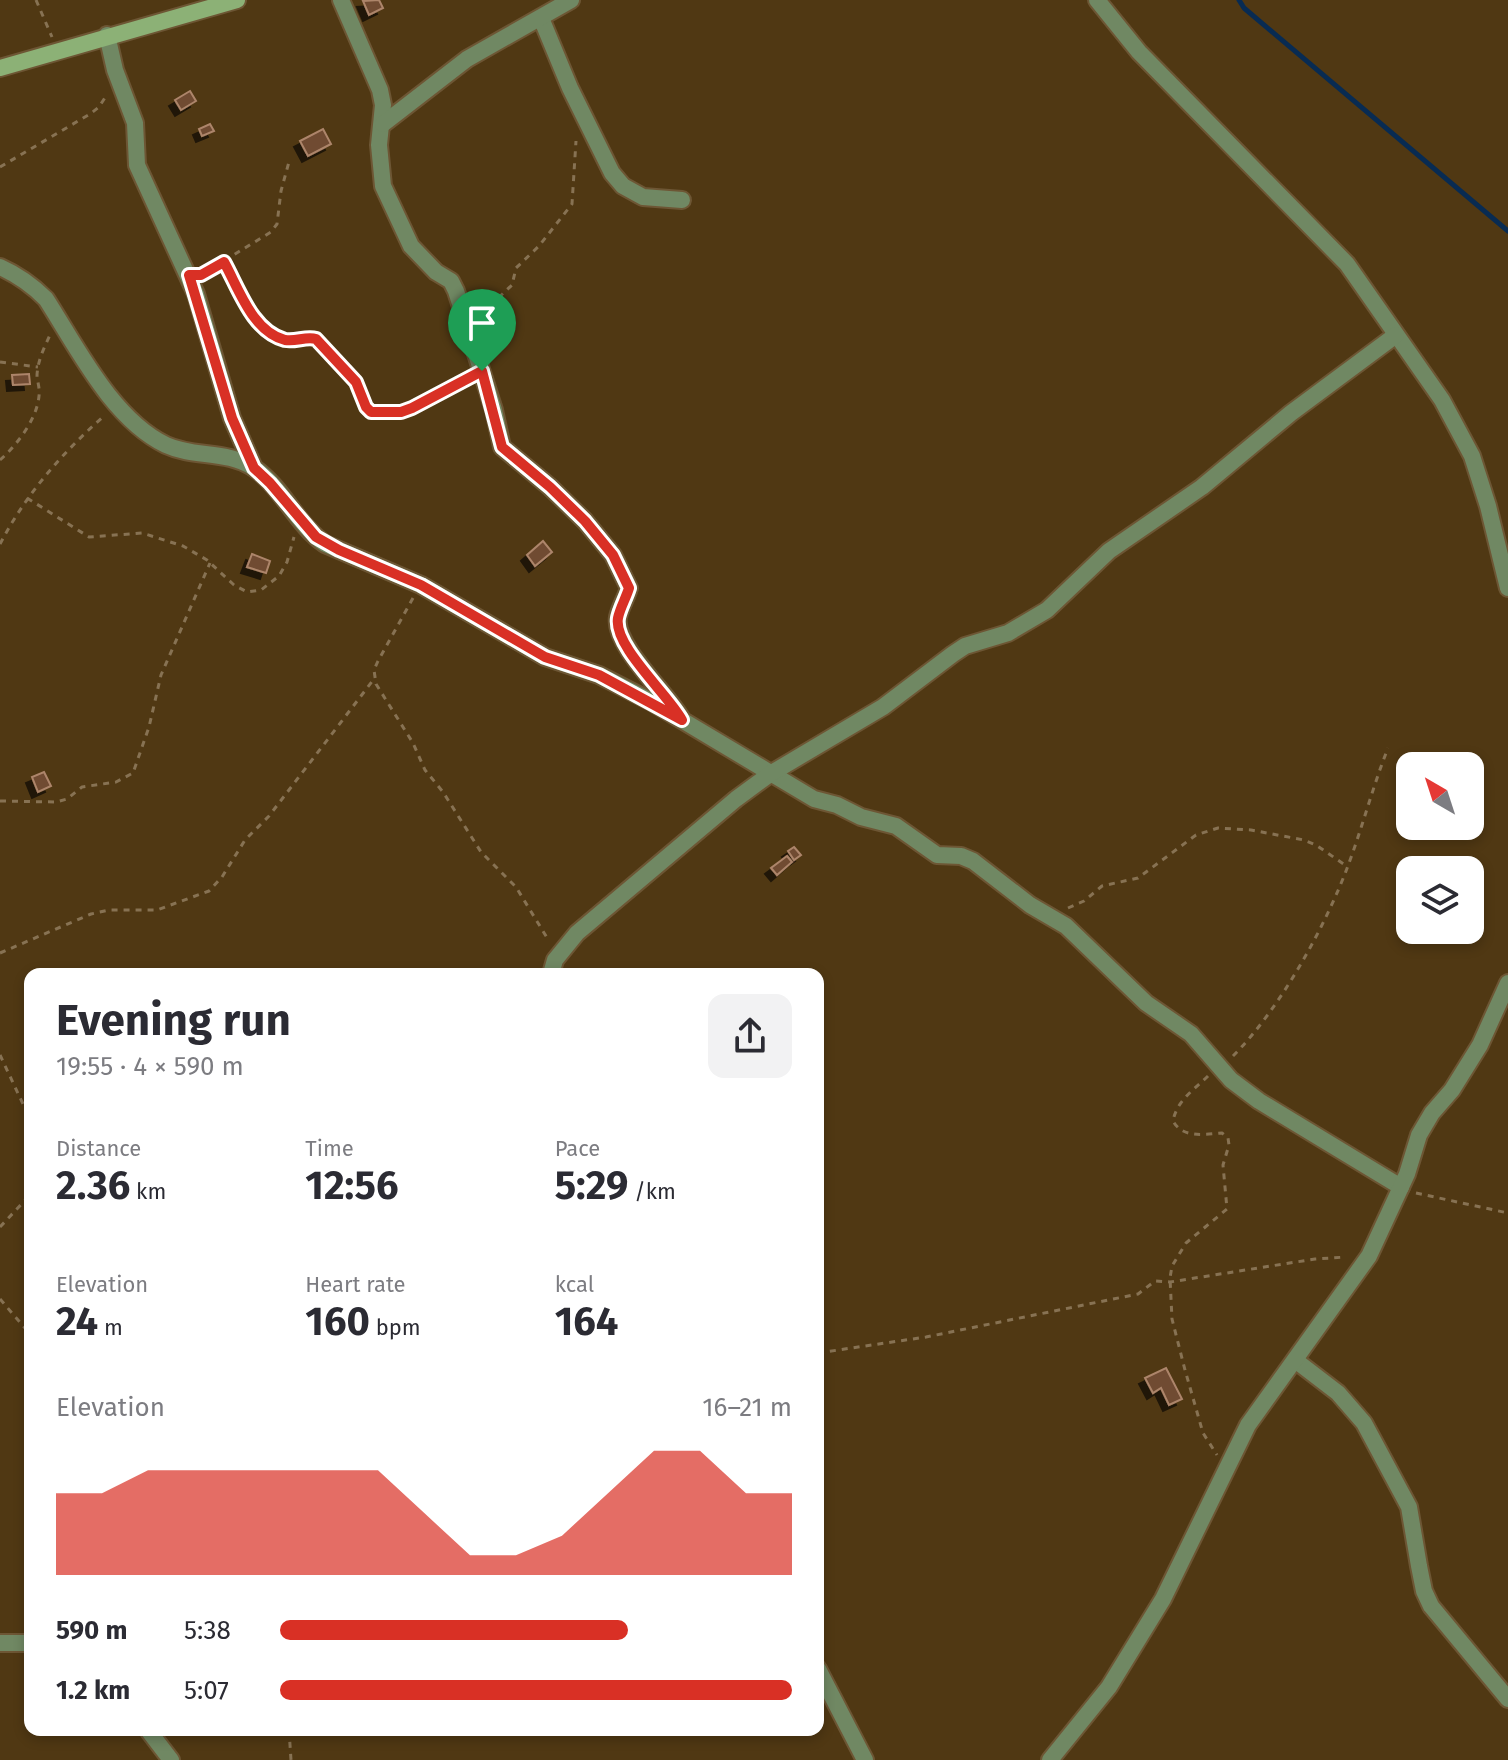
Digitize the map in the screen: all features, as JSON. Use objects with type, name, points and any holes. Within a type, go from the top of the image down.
[{"type":"street","points":[[0,68],[237,0]]},
{"type":"street","points":[[341,0],[380,90],[383,186],[411,246],[436,272],[451,281],[482,371],[502,447],[573,508],[613,555],[629,588],[618,617],[623,641],[682,720]]},
{"type":"street","points":[[383,124],[467,59],[571,0]]},
{"type":"street","points":[[1097,0],[1139,52],[1347,264],[1442,400],[1472,456],[1508,588]]},
{"type":"street","points":[[541,18],[604,159],[623,186],[643,197],[682,200]]},
{"type":"street","points":[[107,35],[115,70],[135,123],[137,165],[189,275],[232,418],[254,468]]},
{"type":"street","points":[[0,267],[36,289],[116,405],[164,444],[195,454],[227,456],[254,468],[312,534],[325,544],[421,585],[545,657],[599,675],[682,720],[814,799],[896,826],[937,855],[961,856],[973,861],[1030,905],[1066,926],[1146,1003],[1191,1034],[1231,1080],[1259,1101],[1401,1187]]},
{"type":"street","points":[[553,967],[577,933],[736,799],[770,774],[883,707],[965,646],[1008,633],[1047,610],[1109,551],[1202,487],[1291,413],[1396,335]]},
{"type":"street","points":[[1050,1760],[1109,1687],[1163,1599],[1248,1425],[1369,1256],[1401,1187],[1419,1135],[1480,1045],[1508,983]]},
{"type":"street","points":[[1295,1360],[1338,1393],[1364,1423],[1409,1507],[1424,1591],[1431,1606],[1508,1699]]},
{"type":"street","points":[[0,1643],[24,1643]]},
{"type":"street","points":[[824,1681],[865,1760]]},
{"type":"street","points":[[153,1736],[171,1760]]},
{"type":"path","points":[[36,0],[58,50]]},
{"type":"path","points":[[0,167],[99,107],[115,70]]},
{"type":"path","points":[[470,339],[481,314],[512,285],[516,268],[539,246],[572,204],[577,137],[583,115]]},
{"type":"path","points":[[189,275],[201,275],[224,262],[262,239],[277,224],[281,191],[290,158]]},
{"type":"path","points":[[224,262],[260,324],[282,339],[316,339],[356,382],[371,412],[401,412],[412,408],[482,371]]},
{"type":"path","points":[[0,460],[30,422],[37,407],[40,393],[38,367],[58,319]]},
{"type":"path","points":[[0,362],[38,367]]},
{"type":"path","points":[[0,544],[27,498],[64,454],[116,405]]},
{"type":"path","points":[[27,498],[89,537],[142,533],[183,546],[247,592],[261,590],[279,576],[287,562],[299,518]]},
{"type":"path","points":[[0,801],[56,802],[67,799],[82,787],[116,782],[133,773],[149,727],[161,675],[210,563]]},
{"type":"path","points":[[0,953],[91,914],[109,910],[157,910],[209,891],[222,877],[245,840],[269,816],[374,679],[378,661],[421,585]]},
{"type":"path","points":[[374,679],[413,743],[425,770],[443,792],[474,843],[508,878],[529,907],[552,947],[553,967]]},
{"type":"path","points":[[1227,1472],[1203,1433],[1173,1325],[1170,1282],[1172,1266],[1186,1243],[1227,1209],[1223,1165],[1228,1138],[1222,1133],[1192,1134],[1182,1131],[1173,1121],[1175,1111],[1182,1100],[1242,1046],[1274,1004],[1321,928],[1348,867],[1388,748]]},
{"type":"path","points":[[1050,917],[1084,901],[1102,886],[1138,878],[1196,835],[1218,828],[1262,831],[1304,840],[1348,867]]},
{"type":"path","points":[[0,1055],[24,1106]]},
{"type":"path","points":[[1401,1187],[1421,1195],[1508,1213]]},
{"type":"path","points":[[0,1227],[24,1201]]},
{"type":"path","points":[[824,1352],[926,1337],[1138,1294],[1155,1281],[1170,1282],[1315,1259],[1369,1256]]},
{"type":"path","points":[[0,1299],[24,1327]]},
{"type":"path","points":[[289,1736],[291,1760]]},
{"type":"building","points":[[379,0],[383,8],[369,15],[363,1]]},
{"type":"building","points":[[190,91],[196,101],[181,110],[175,100]]},
{"type":"building","points":[[210,124],[214,131],[202,136],[199,129]]},
{"type":"building","points":[[323,129],[331,144],[308,156],[300,141]]},
{"type":"building","points":[[29,374],[30,384],[13,385],[12,375]]},
{"type":"building","points":[[543,541],[552,552],[535,566],[527,555]]},
{"type":"building","points":[[252,554],[270,561],[266,573],[247,567]]},
{"type":"building","points":[[44,772],[51,786],[38,792],[32,777]]},
{"type":"building","points":[[794,847],[801,855],[794,860],[788,851]]},
{"type":"building","points":[[787,856],[792,862],[777,875],[771,868]]},
{"type":"building","points":[[1166,1368],[1182,1399],[1169,1405],[1161,1388],[1153,1393],[1145,1378]]},
{"type":"waterway","points":[[1239,0],[1244,8],[1508,231]]},
{"type":"route","points":[[224,262],[260,324],[282,339],[316,339],[356,382],[366,407],[376,414],[412,408],[482,371],[502,447],[573,508],[613,555],[629,588],[618,617],[623,641],[682,720],[599,675],[545,657],[421,585],[325,544],[316,537],[254,468],[232,418],[189,275],[201,275],[224,262]]}]
